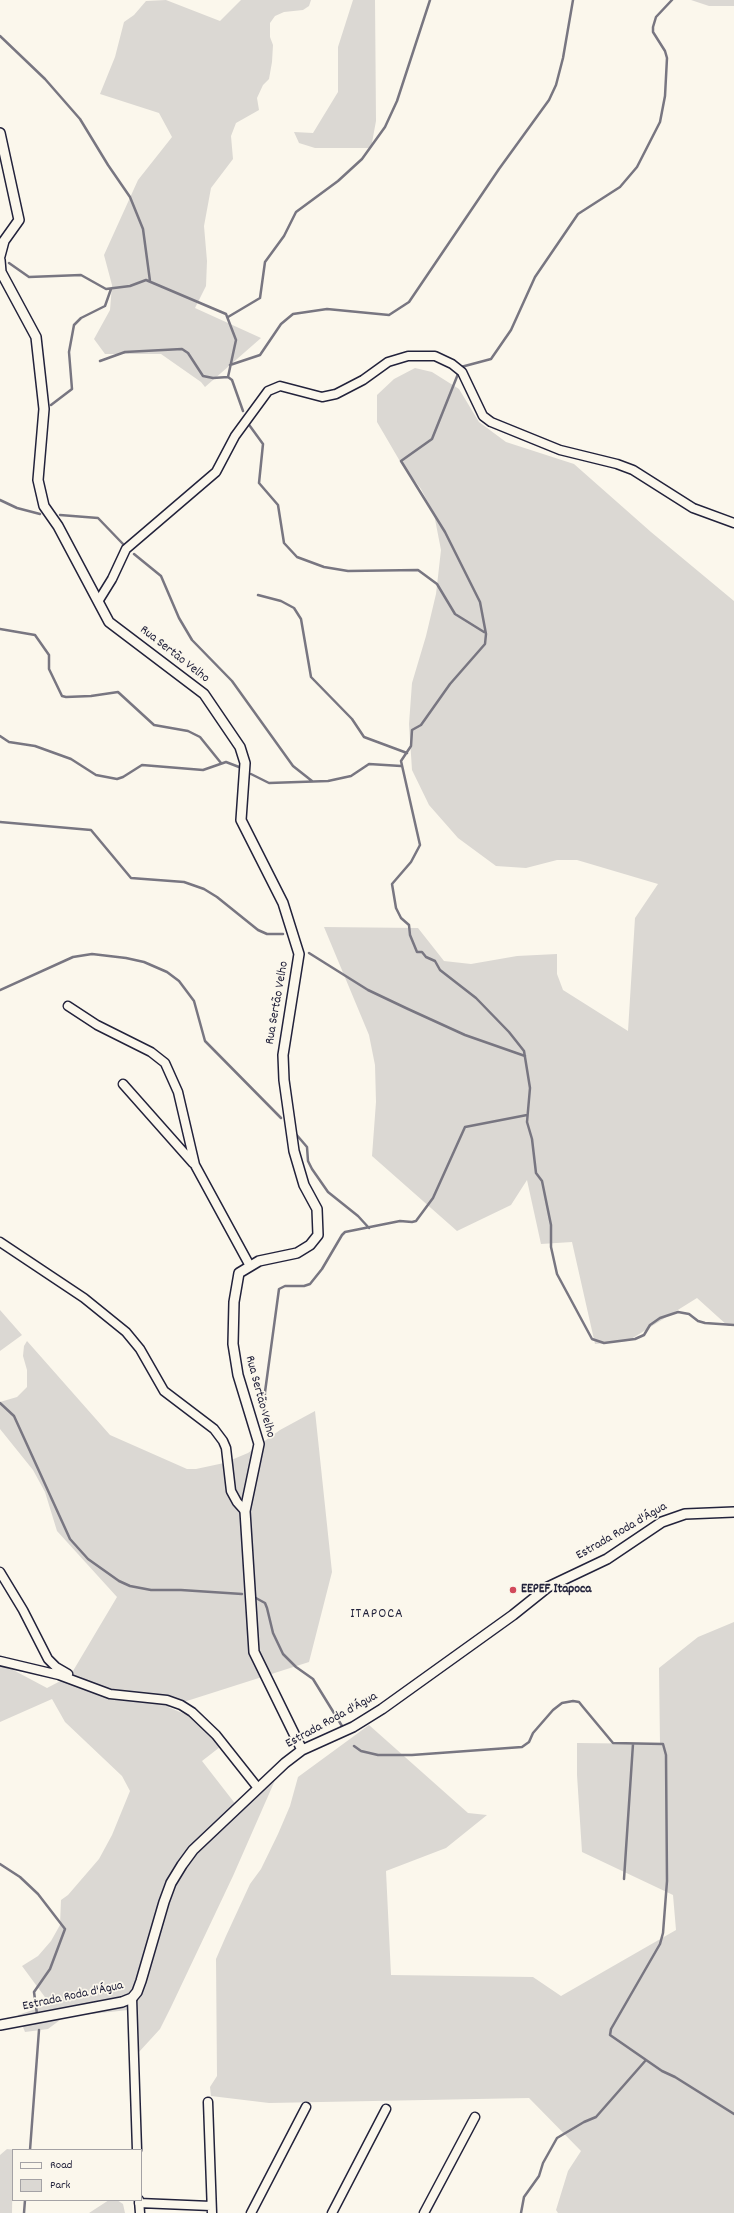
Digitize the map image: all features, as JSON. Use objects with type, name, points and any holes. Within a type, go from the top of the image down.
[{"type":"street","points":[[0,134],[19,220],[4,241],[0,256]]},
{"type":"street","name":"Rua Sertão Velho","points":[[0,260],[1,272],[36,337],[44,409],[38,480],[44,506],[58,526],[99,600],[109,622],[204,694],[240,747],[245,763],[241,820],[283,903],[299,954],[283,1055],[284,1080],[294,1151],[304,1185],[317,1209],[318,1235],[310,1245],[297,1253],[259,1260],[239,1273],[234,1302],[233,1337],[238,1375],[259,1444],[245,1511],[254,1652],[302,1750]]},
{"type":"street","points":[[99,600],[112,579],[126,549],[216,472],[235,436],[268,391],[280,386],[322,397],[336,394],[363,380],[388,362],[408,356],[435,356],[452,364],[462,372],[483,416],[491,422],[560,450],[617,464],[633,470],[694,508],[734,523]]},
{"type":"street","points":[[68,1006],[97,1025],[156,1055],[165,1063],[178,1092],[185,1131],[194,1165]]},
{"type":"street","points":[[123,1084],[194,1165],[250,1266]]},
{"type":"street","points":[[0,1242],[84,1298],[126,1332],[140,1349],[164,1391],[214,1429],[223,1441],[226,1448],[231,1491],[237,1502],[245,1511]]},
{"type":"street","name":"Estrada Roda d'Água","points":[[0,2025],[122,2002],[132,1998],[137,1992],[141,1982],[171,1883],[193,1850],[258,1788],[302,1750],[353,1728],[382,1710],[548,1587],[606,1559],[662,1522],[685,1514],[734,1512]]},
{"type":"street","points":[[0,1572],[23,1610],[48,1659],[56,1667],[77,1681]]},
{"type":"street","points":[[0,1661],[77,1681],[103,1692],[167,1700],[187,1708],[216,1735],[258,1788]]},
{"type":"street","points":[[132,1998],[137,2149]]},
{"type":"street","points":[[140,2213],[139,2201],[212,2209],[208,2102]]},
{"type":"street","points":[[251,2213],[306,2108]]},
{"type":"street","points":[[332,2213],[386,2109]]},
{"type":"street","points":[[424,2213],[475,2116]]},
{"type":"green space","points":[[166,0],[220,21],[241,0],[311,0],[309,6],[303,10],[284,12],[275,16],[270,23],[270,37],[273,45],[272,62],[269,79],[263,85],[257,98],[259,110],[236,123],[231,136],[233,159],[211,188],[204,226],[207,261],[206,286],[195,308],[261,338],[205,387],[201,382],[161,354],[105,354],[94,339],[110,310],[112,285],[104,255],[138,180],[172,137],[159,113],[100,94],[115,57],[124,22],[134,15],[146,1]]},
{"type":"green space","points":[[353,0],[375,0],[376,121],[371,148],[315,148],[299,143],[294,132],[313,133],[338,92],[338,47]]},
{"type":"green space","points":[[691,0],[734,0],[734,6],[709,6]]},
{"type":"green space","points":[[415,368],[432,372],[459,389],[479,422],[506,442],[574,464],[651,532],[734,601],[734,1325],[728,1326],[697,1298],[628,1341],[595,1344],[572,1242],[541,1244],[527,1180],[511,1205],[457,1231],[372,1156],[376,1102],[375,1065],[369,1035],[324,927],[418,928],[444,961],[471,964],[517,956],[557,954],[557,974],[563,990],[628,1031],[635,918],[658,884],[577,860],[557,860],[526,868],[496,866],[458,838],[429,805],[412,770],[409,724],[412,683],[426,636],[436,594],[441,550],[434,514],[421,489],[401,463],[377,422],[377,395],[394,379]]},
{"type":"green space","points":[[0,1310],[22,1335],[0,1351]]},
{"type":"green space","points":[[27,1341],[110,1435],[187,1469],[196,1469],[224,1463],[248,1453],[280,1430],[315,1411],[332,1572],[309,1662],[168,1707],[192,1717],[207,1729],[220,1747],[202,1761],[237,1806],[276,1778],[233,1876],[160,2029],[139,2052],[128,2010],[64,2017],[48,2029],[25,2032],[18,2015],[50,2004],[22,1966],[38,1956],[51,1941],[60,1925],[61,1900],[68,1895],[99,1859],[112,1835],[130,1791],[122,1776],[65,1722],[52,1699],[0,1722],[0,1663],[47,1688],[70,1676],[117,1597],[57,1531],[45,1492],[33,1470],[0,1429],[0,1402],[17,1397],[27,1387],[27,1370],[23,1356],[24,1346]]},
{"type":"green space","points":[[734,1622],[734,2213],[558,2213],[556,2210],[568,2171],[581,2151],[529,2098],[269,2103],[211,2096],[210,2087],[217,2076],[216,1959],[250,1884],[261,1869],[278,1834],[290,1806],[298,1777],[369,1725],[468,1813],[487,1815],[446,1848],[386,1871],[391,1975],[533,1977],[561,1996],[676,1930],[673,1895],[582,1852],[577,1775],[577,1743],[660,1744],[659,1668],[698,1637]]},
{"type":"green space","points":[[7,2149],[12,2150],[12,2213],[0,2213],[0,2155]]},
{"type":"green space","points":[[107,2201],[118,2201],[123,2204],[125,2213],[89,2213]]},
{"type":"waterway","points":[[228,317],[260,298],[265,262],[284,236],[296,212],[338,181],[362,159],[385,127],[397,101],[430,0]]},
{"type":"waterway","points":[[230,365],[260,355],[281,324],[293,314],[327,309],[389,315],[409,302],[499,169],[549,100],[556,85],[563,58],[573,0]]},
{"type":"waterway","points":[[461,367],[491,359],[511,330],[535,277],[578,214],[620,187],[637,167],[660,122],[665,96],[667,58],[665,51],[653,32],[653,27],[656,17],[672,0]]},
{"type":"waterway","points":[[0,36],[45,79],[80,119],[108,165],[130,197],[143,229],[150,281]]},
{"type":"waterway","points":[[9,263],[29,277],[81,275],[106,289],[130,286],[146,280],[226,314],[236,340],[228,377]]},
{"type":"waterway","points":[[51,405],[72,389],[69,352],[74,325],[81,318],[105,306],[111,289]]},
{"type":"waterway","points":[[100,361],[125,352],[182,349],[188,353],[203,376],[213,378],[228,377]]},
{"type":"waterway","points":[[458,374],[432,439],[401,461],[445,532],[480,602],[486,634],[485,644],[450,684],[421,725],[412,730],[411,746],[401,761],[420,845],[411,862],[392,884],[396,908],[401,918],[409,925],[410,935],[417,952],[422,952],[426,957],[435,961],[440,970],[476,998],[509,1032],[524,1051],[530,1088],[527,1122],[532,1139],[536,1173],[542,1181],[551,1225],[551,1247],[557,1274],[592,1339],[604,1343],[635,1339],[644,1335],[650,1325],[660,1318],[678,1312],[689,1314],[698,1321],[705,1323],[734,1325]]},
{"type":"waterway","points":[[228,377],[232,380],[243,411]]},
{"type":"waterway","points":[[247,422],[263,444],[259,483],[278,505],[284,543],[297,557],[324,567],[348,571],[418,570],[437,584],[455,614],[484,632]]},
{"type":"waterway","points":[[0,500],[17,508],[40,514]]},
{"type":"waterway","points":[[60,515],[98,518],[123,544]]},
{"type":"waterway","points":[[134,554],[161,576],[179,618],[192,640],[232,681],[293,766],[312,781]]},
{"type":"waterway","points":[[258,595],[281,601],[294,608],[301,619],[311,677],[352,719],[364,737],[407,753]]},
{"type":"waterway","points":[[0,629],[35,635],[49,655],[49,669],[62,696],[91,696],[118,692],[154,725],[188,731],[200,737],[221,763]]},
{"type":"waterway","points":[[0,736],[9,742],[35,746],[71,759],[96,775],[117,779],[142,765],[203,770],[226,762],[239,767]]},
{"type":"waterway","points":[[251,774],[269,783],[328,781],[351,776],[369,764],[401,766]]},
{"type":"waterway","points":[[0,822],[91,830],[131,878],[184,882],[204,889],[217,897],[258,930],[267,934],[283,934]]},
{"type":"waterway","points":[[309,953],[368,990],[465,1035],[525,1056]]},
{"type":"waterway","points":[[0,990],[73,957],[92,954],[126,958],[144,962],[167,972],[179,981],[194,1001],[205,1041],[281,1118]]},
{"type":"waterway","points":[[264,1412],[265,1392],[279,1289],[285,1286],[304,1286],[310,1284],[322,1269],[345,1232],[400,1221],[416,1221],[433,1198],[465,1127],[527,1115]]},
{"type":"waterway","points":[[295,1133],[307,1147],[308,1161],[328,1192],[358,1216],[369,1228]]},
{"type":"waterway","points":[[0,1403],[14,1416],[70,1539],[88,1559],[119,1581],[130,1586],[151,1590],[181,1590],[242,1594]]},
{"type":"waterway","points":[[254,1597],[265,1603],[273,1633],[283,1654],[296,1667],[313,1679],[342,1726]]},
{"type":"waterway","points":[[354,1746],[361,1751],[378,1755],[412,1755],[522,1747],[529,1742],[533,1733],[553,1710],[562,1703],[573,1701],[579,1702],[613,1743],[663,1744],[666,1755],[667,1881],[663,1933],[660,1944],[611,2029],[610,2035],[662,2071],[675,2077],[734,2114]]},
{"type":"waterway","points":[[624,1879],[633,1744]]},
{"type":"waterway","points":[[0,1864],[20,1877],[38,1894],[65,1929],[50,1969],[34,1992],[37,2014]]},
{"type":"waterway","points":[[30,2149],[39,2030]]},
{"type":"waterway","points":[[521,2213],[524,2197],[539,2176],[543,2163],[557,2138],[584,2122],[596,2117],[646,2060]]},
{"type":"waterway","points":[[24,2213],[25,2201]]},
{"type":"place","name":"EEPEF Itapoca","points":[[513,1590]]},
{"type":"district","name":"ITAPOCA","points":[[377,1615]]}]
